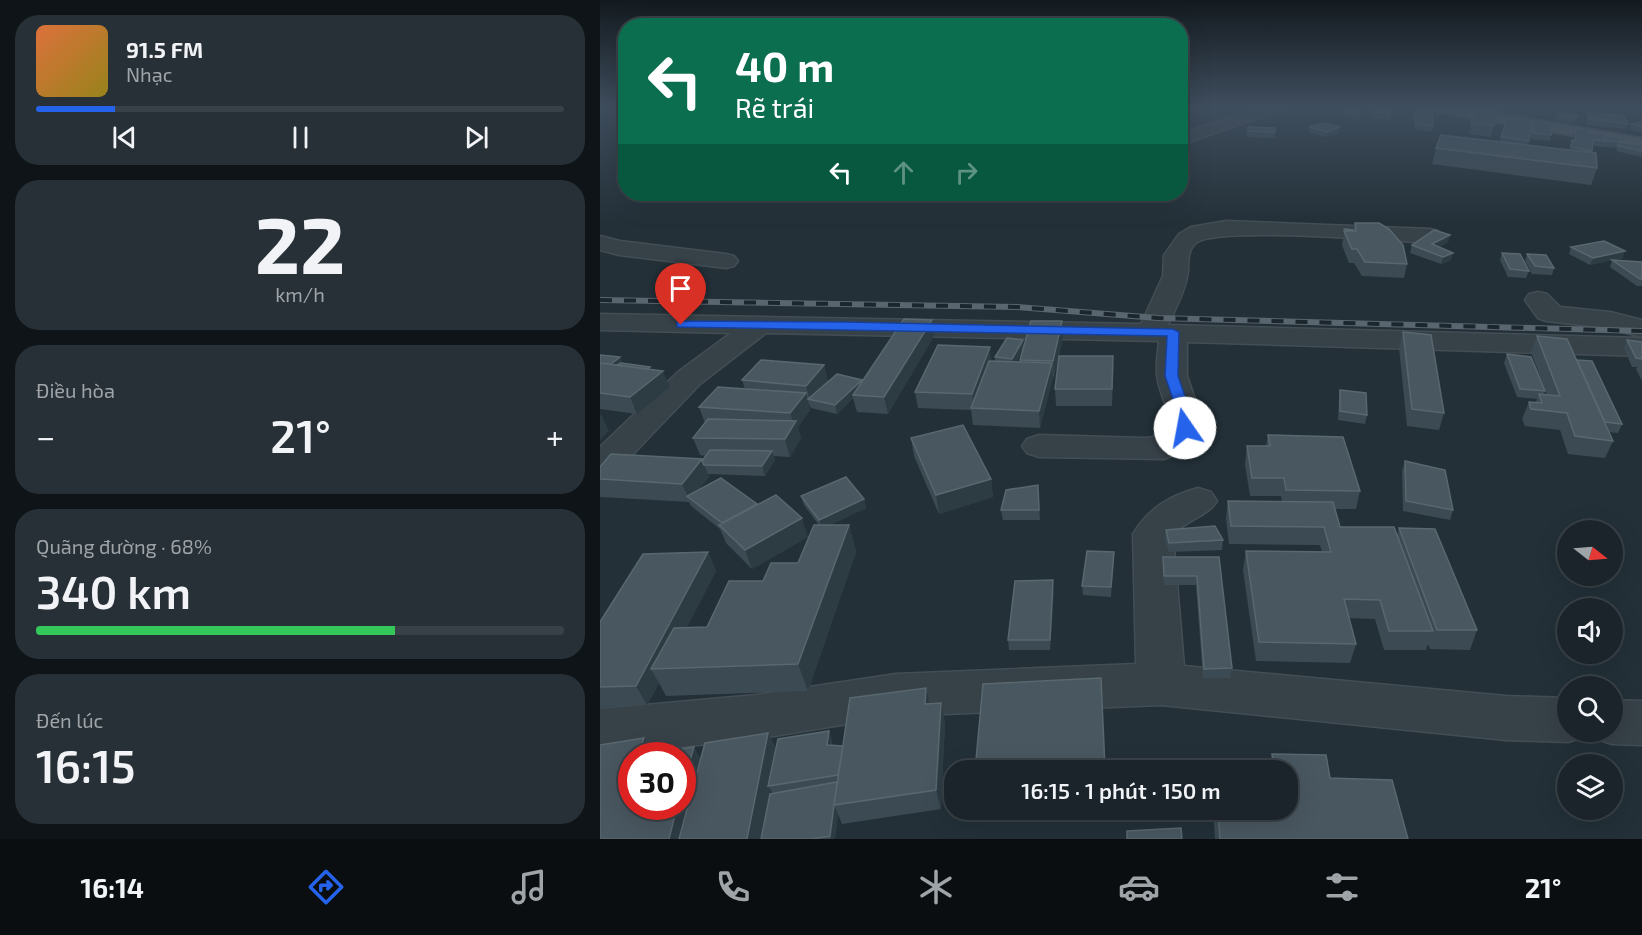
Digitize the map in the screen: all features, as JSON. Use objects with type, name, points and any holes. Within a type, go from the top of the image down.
[{"type":"street","points":[[1039,446],[1144,450],[1164,448],[1178,441],[1185,428],[1184,414],[1162,332],[1176,255],[1187,239],[1199,232],[1226,228],[1259,228],[1430,236]]},
{"type":"street","points":[[600,243],[620,248],[726,261]]},
{"type":"street","points":[[1538,300],[1548,312],[1556,315],[1610,320],[1642,329]]},
{"type":"street","points":[[600,322],[1162,332],[1642,347]]},
{"type":"street","points":[[600,467],[689,378],[759,325]]},
{"type":"street","points":[[1161,684],[1153,534],[1160,522],[1173,512],[1198,501]]},
{"type":"street","points":[[600,732],[756,717],[896,694],[1161,684],[1494,716],[1557,719]]},
{"type":"street","points":[[1623,722],[1642,723]]},
{"type":"building","points":[[1437,145],[1528,145],[1596,153],[1597,168],[1436,148]]},
{"type":"building","points":[[1571,145],[1593,145],[1592,151],[1571,147]]},
{"type":"building","points":[[1642,145],[1642,151],[1618,146]]},
{"type":"building","points":[[1355,223],[1379,223],[1389,229],[1403,245],[1407,264],[1365,262],[1357,249],[1352,249],[1344,231],[1356,231]]},
{"type":"building","points":[[1434,230],[1450,235],[1432,244],[1453,253],[1443,257],[1412,245]]},
{"type":"building","points":[[1604,241],[1625,251],[1593,258],[1571,247]]},
{"type":"building","points":[[1502,253],[1520,254],[1529,271],[1510,269]]},
{"type":"building","points":[[1527,254],[1546,255],[1554,268],[1535,266]]},
{"type":"building","points":[[1612,260],[1642,262],[1642,279],[1640,279]]},
{"type":"building","points":[[904,319],[932,320],[884,397],[853,395]]},
{"type":"building","points":[[1031,321],[1062,321],[1053,361],[1020,360]]},
{"type":"building","points":[[1403,332],[1431,335],[1444,413],[1412,409]]},
{"type":"building","points":[[1537,336],[1567,339],[1613,441],[1575,436],[1567,413],[1531,409],[1529,402],[1542,403],[1539,394],[1560,396]]},
{"type":"building","points":[[1007,338],[1023,340],[1012,359],[995,357]]},
{"type":"building","points":[[1627,340],[1642,342],[1641,359],[1636,358]]},
{"type":"building","points":[[938,345],[990,347],[972,394],[915,392]]},
{"type":"building","points":[[1507,354],[1531,357],[1545,391],[1520,389]]},
{"type":"building","points":[[600,355],[620,357],[611,364],[600,363]]},
{"type":"building","points":[[1059,356],[1113,356],[1112,389],[1055,389]]},
{"type":"building","points":[[761,360],[824,365],[806,386],[742,380]]},
{"type":"building","points":[[1577,360],[1592,361],[1622,424],[1605,422]]},
{"type":"building","points":[[989,361],[1052,363],[1039,411],[971,408]]},
{"type":"building","points":[[600,363],[663,371],[630,397],[600,393]]},
{"type":"building","points":[[621,363],[650,367],[647,369],[617,365]]},
{"type":"building","points":[[837,374],[862,380],[835,405],[808,399]]},
{"type":"building","points":[[718,387],[806,393],[790,413],[699,407]]},
{"type":"building","points":[[1340,390],[1366,393],[1367,415],[1340,411]]},
{"type":"building","points":[[708,419],[796,421],[785,439],[693,438]]},
{"type":"building","points":[[963,425],[991,479],[936,495],[911,438]]},
{"type":"building","points":[[1268,435],[1343,437],[1360,491],[1286,490],[1284,478],[1252,478],[1247,446],[1270,446]]},
{"type":"building","points":[[710,450],[772,451],[762,466],[704,465],[702,461]]},
{"type":"building","points":[[611,454],[702,459],[682,484],[600,479],[600,467]]},
{"type":"building","points":[[1405,461],[1445,470],[1453,510],[1406,501]]},
{"type":"building","points":[[846,477],[864,499],[819,520],[801,496]]},
{"type":"building","points":[[721,478],[757,504],[722,523],[687,496]]},
{"type":"building","points":[[1038,485],[1039,510],[1001,510],[1006,490]]},
{"type":"building","points":[[776,495],[802,518],[745,550],[719,525]]},
{"type":"building","points":[[1228,501],[1333,502],[1340,527],[1394,527],[1433,631],[1389,631],[1380,600],[1344,599],[1356,644],[1259,642],[1246,551],[1331,552],[1324,527],[1231,526]]},
{"type":"building","points":[[814,525],[849,525],[798,664],[651,669],[674,628],[707,627],[729,581],[763,581],[771,563],[798,563]]},
{"type":"building","points":[[1215,526],[1223,540],[1169,543],[1166,530]]},
{"type":"building","points":[[1399,528],[1435,529],[1477,630],[1437,630]]},
{"type":"building","points":[[1087,551],[1114,552],[1111,587],[1082,586]]},
{"type":"building","points":[[708,552],[636,686],[600,687],[600,622],[643,554]]},
{"type":"building","points":[[1163,557],[1219,557],[1232,668],[1204,669],[1197,576],[1164,576]]},
{"type":"building","points":[[1053,580],[1050,640],[1008,640],[1015,581]]},
{"type":"building","points":[[1101,678],[1105,760],[976,760],[983,684]]},
{"type":"building","points":[[926,688],[925,704],[941,703],[936,790],[834,805],[850,698]]},
{"type":"building","points":[[829,731],[827,745],[843,746],[838,775],[768,786],[778,739]]},
{"type":"building","points":[[768,733],[747,839],[679,839],[684,820],[696,820],[696,776],[705,743]]},
{"type":"building","points":[[644,738],[643,742],[619,742]]},
{"type":"building","points":[[618,742],[618,820],[674,820],[669,839],[600,839],[600,745]]},
{"type":"building","points":[[1272,754],[1326,755],[1330,778],[1392,780],[1408,839],[1220,839],[1219,820],[1298,820],[1298,760],[1273,760]]},
{"type":"building","points":[[837,782],[830,836],[812,839],[761,839],[770,794]]},
{"type":"building","points":[[1181,828],[1182,839],[1127,839],[1127,831]]},
{"type":"railway","points":[[600,300],[1017,307],[1158,318],[1642,331]]},
{"type":"route","points":[[681,325],[847,325],[1173,332],[1172,376],[1184,414],[1185,428]]}]
